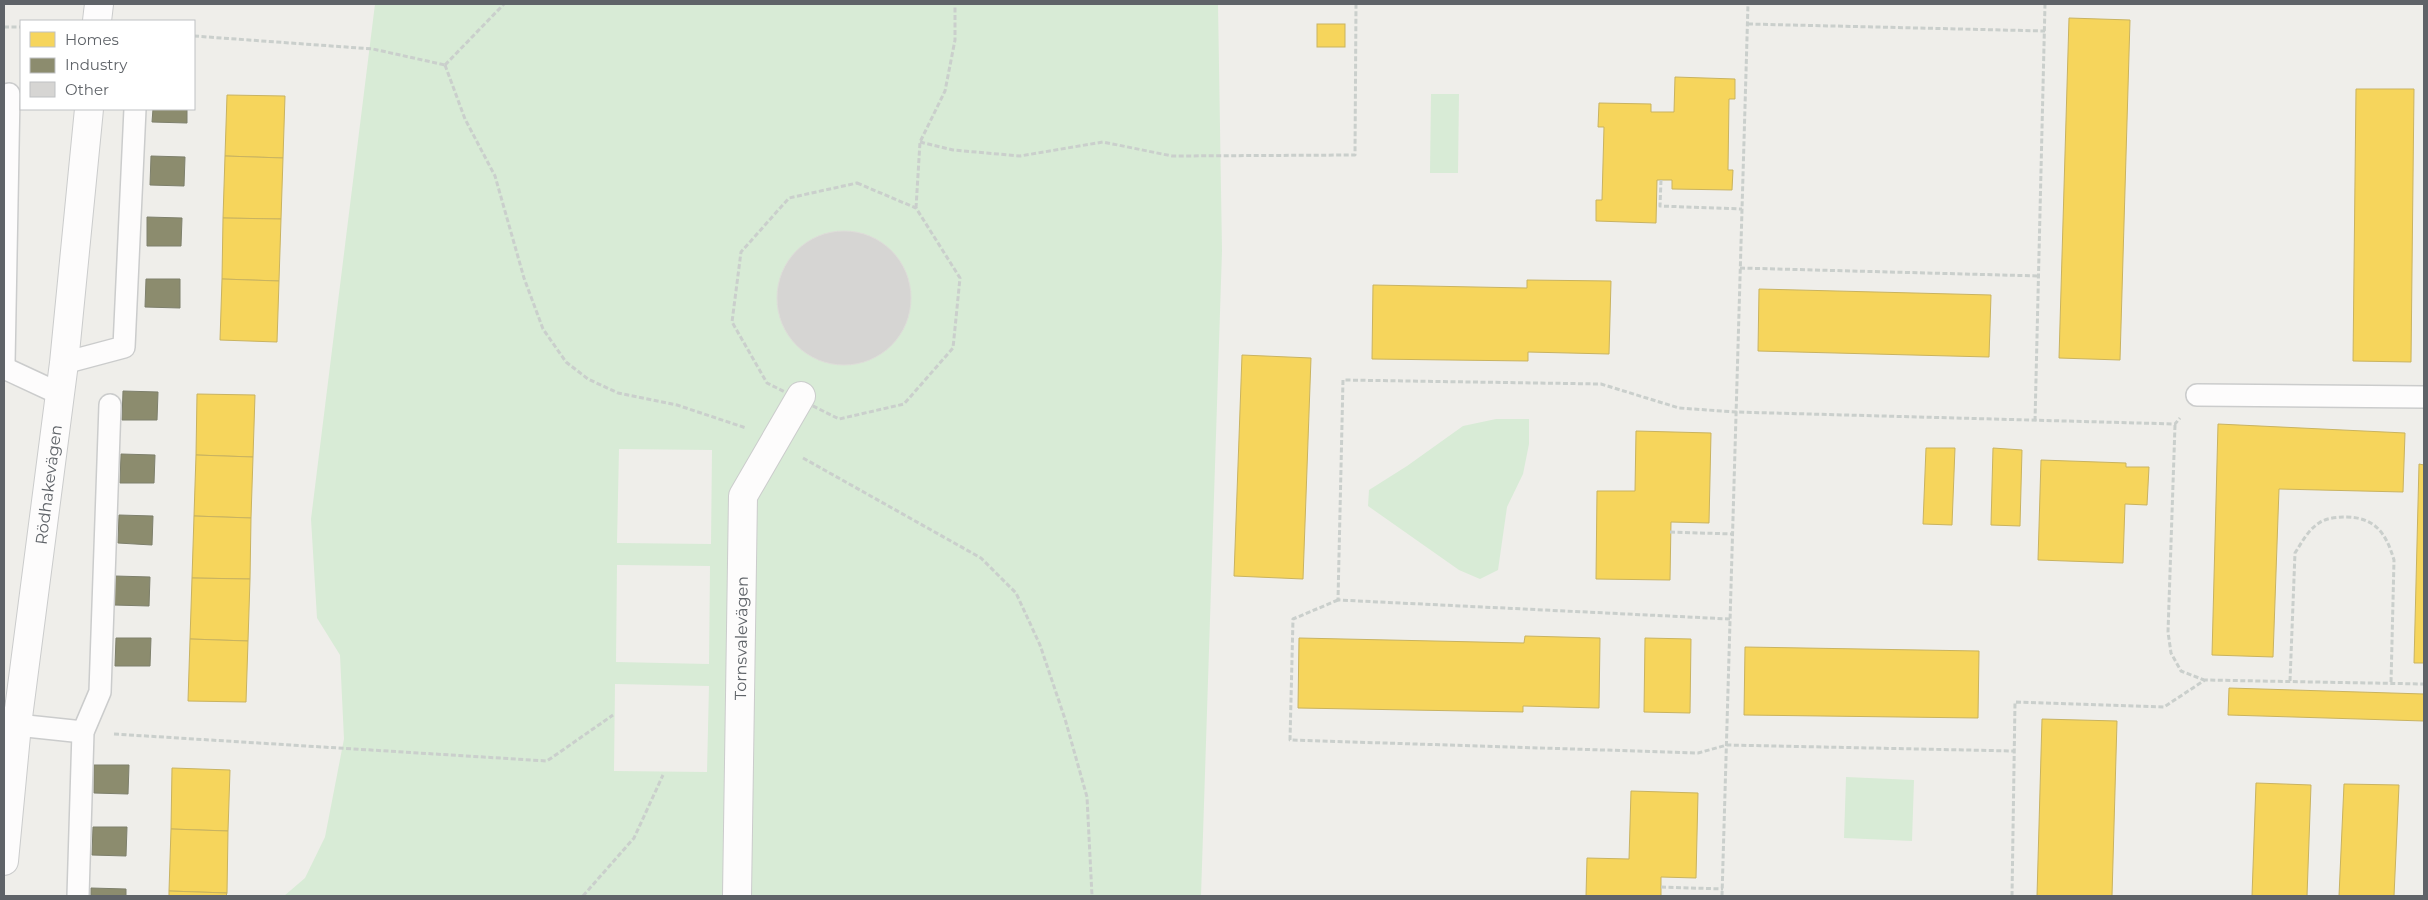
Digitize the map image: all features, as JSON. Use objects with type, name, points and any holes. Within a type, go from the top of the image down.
[{"type":"street","points":[[97,20],[99,4]]},
{"type":"street","name":"Rödhakevägen","points":[[4,861],[10,721],[60,394],[89,110]]},
{"type":"street","name":"Tornsvalevägen","points":[[737,896],[743,496],[799,398]]},
{"type":"lane","points":[[4,363],[9,94]]},
{"type":"lane","points":[[64,363],[124,347],[135,110]]},
{"type":"lane","points":[[4,368],[60,394]]},
{"type":"lane","points":[[2197,396],[2424,397]]},
{"type":"lane","points":[[78,896],[83,732],[100,692],[110,405]]},
{"type":"lane","points":[[10,721],[83,732]]},
{"type":"path","points":[[195,36],[373,49],[446,65],[504,4]]},
{"type":"path","points":[[916,208],[920,142],[945,92],[956,40],[955,4]]},
{"type":"path","points":[[920,142],[953,150],[1020,156],[1103,142],[1172,156],[1355,154],[1356,4]]},
{"type":"path","points":[[1722,896],[1748,4]]},
{"type":"path","points":[[2036,421],[2045,4]]},
{"type":"path","points":[[1748,24],[2044,31]]},
{"type":"path","points":[[4,27],[20,28]]},
{"type":"path","points":[[1661,180],[1660,206],[1742,209]]},
{"type":"path","points":[[857,183],[916,208],[960,278],[953,348],[904,404],[839,419],[799,398],[767,382],[732,322],[741,252],[789,198],[857,183]]},
{"type":"path","points":[[1740,268],[2039,276]]},
{"type":"path","points":[[1338,600],[1343,380],[1601,384],[1679,408],[1736,412],[2175,424]]},
{"type":"path","points":[[2197,396],[2175,424],[2168,632],[2172,653],[2181,671],[2205,680],[2424,684]]},
{"type":"path","points":[[2290,681],[2295,553],[2306,535],[2320,522],[2337,517],[2358,517],[2376,526],[2389,542],[2394,560],[2392,683]]},
{"type":"path","points":[[1670,532],[1732,534]]},
{"type":"path","points":[[1730,619],[1338,600],[1293,619],[1290,740],[1698,753],[1727,745],[2014,751]]},
{"type":"path","points":[[2012,896],[2015,702],[2164,706],[2205,680]]},
{"type":"path","points":[[83,732],[547,761],[613,715]]},
{"type":"path","points":[[583,896],[634,838],[663,775]]},
{"type":"path","points":[[1661,887],[1723,888]]},
{"type":"green space","points":[[375,4],[1218,4],[1222,251],[1201,896],[284,896],[305,878],[325,837],[344,739],[340,655],[317,618],[311,519]],"holes":[[[619,449],[712,450],[711,544],[617,543]],[[617,565],[710,566],[709,664],[616,662]],[[615,684],[709,686],[707,772],[614,771]]]},
{"type":"green space","points":[[1431,94],[1459,94],[1458,173],[1430,173]]},
{"type":"green space","points":[[1496,419],[1529,419],[1529,444],[1523,474],[1507,507],[1498,570],[1480,579],[1459,570],[1368,506],[1369,490],[1407,466],[1463,426]]},
{"type":"green space","points":[[1846,777],[1914,780],[1912,841],[1844,838]]},
{"type":"building: Homes","points":[[2069,18],[2130,20],[2120,360],[2059,358]]},
{"type":"building: Homes","points":[[1317,24],[1345,24],[1345,47],[1317,47]]},
{"type":"building: Homes","points":[[1675,77],[1735,79],[1735,99],[1729,99],[1728,170],[1733,170],[1732,190],[1672,189],[1672,180],[1657,180],[1656,223],[1596,221],[1596,200],[1602,200],[1604,127],[1598,127],[1599,103],[1651,104],[1651,112],[1674,112]]},
{"type":"building: Homes","points":[[2356,89],[2414,89],[2411,362],[2353,361]]},
{"type":"building: Homes","points":[[227,95],[285,96],[283,158],[225,156]]},
{"type":"building: Homes","points":[[225,156],[283,158],[281,219],[223,218]]},
{"type":"building: Homes","points":[[223,218],[281,219],[279,281],[222,279]]},
{"type":"building: Homes","points":[[222,279],[279,281],[277,342],[220,340]]},
{"type":"building: Homes","points":[[1527,280],[1611,281],[1609,354],[1528,352],[1528,361],[1372,359],[1373,285],[1527,288]]},
{"type":"building: Homes","points":[[1759,289],[1991,295],[1989,357],[1758,351]]},
{"type":"building: Homes","points":[[1242,355],[1311,358],[1303,579],[1234,576]]},
{"type":"building: Homes","points":[[197,394],[255,395],[253,457],[196,455]]},
{"type":"building: Homes","points":[[2218,424],[2405,433],[2403,492],[2279,489],[2273,657],[2212,655]]},
{"type":"building: Homes","points":[[1636,431],[1711,433],[1709,523],[1671,522],[1670,580],[1596,579],[1597,491],[1635,491]]},
{"type":"building: Homes","points":[[1926,448],[1955,448],[1952,525],[1923,524]]},
{"type":"building: Homes","points":[[1993,448],[2022,450],[2020,526],[1991,525]]},
{"type":"building: Homes","points":[[196,455],[253,457],[251,518],[194,516]]},
{"type":"building: Homes","points":[[2041,460],[2126,463],[2126,467],[2149,467],[2147,505],[2125,504],[2123,563],[2038,560]]},
{"type":"building: Homes","points":[[2419,464],[2424,465],[2424,663],[2414,663]]},
{"type":"building: Homes","points":[[194,516],[251,518],[250,579],[192,578]]},
{"type":"building: Homes","points":[[192,578],[250,579],[248,641],[190,639]]},
{"type":"building: Homes","points":[[1525,636],[1600,638],[1599,708],[1523,706],[1523,712],[1298,708],[1299,638],[1524,643]]},
{"type":"building: Homes","points":[[1645,638],[1691,639],[1690,713],[1644,712]]},
{"type":"building: Homes","points":[[190,639],[248,641],[246,702],[188,701]]},
{"type":"building: Homes","points":[[1745,647],[1979,651],[1978,718],[1744,715]]},
{"type":"building: Homes","points":[[2229,688],[2424,694],[2424,721],[2228,715]]},
{"type":"building: Homes","points":[[2042,719],[2117,721],[2112,896],[2037,896]]},
{"type":"building: Homes","points":[[172,768],[230,770],[228,831],[171,829]]},
{"type":"building: Homes","points":[[2256,783],[2311,785],[2307,896],[2252,896]]},
{"type":"building: Homes","points":[[2344,784],[2399,785],[2394,896],[2339,896]]},
{"type":"building: Homes","points":[[1631,791],[1698,793],[1696,878],[1661,877],[1661,896],[1586,896],[1587,858],[1629,859]]},
{"type":"building: Homes","points":[[171,829],[228,831],[227,893],[169,891]]},
{"type":"building: Homes","points":[[169,891],[227,893],[226,896],[169,896]]},
{"type":"building: Industry","points":[[153,110],[187,110],[187,123],[152,122]]},
{"type":"building: Industry","points":[[151,156],[185,157],[184,186],[150,185]]},
{"type":"building: Industry","points":[[147,217],[182,218],[181,246],[147,246]]},
{"type":"building: Industry","points":[[146,279],[180,279],[180,308],[145,307]]},
{"type":"building: Industry","points":[[123,391],[158,392],[157,420],[122,420]]},
{"type":"building: Industry","points":[[121,454],[155,455],[154,483],[120,483]]},
{"type":"building: Industry","points":[[119,515],[153,516],[152,545],[118,543]]},
{"type":"building: Industry","points":[[115,576],[150,577],[149,606],[114,605]]},
{"type":"building: Industry","points":[[116,638],[151,638],[150,666],[115,666]]},
{"type":"building: Industry","points":[[94,765],[129,765],[128,794],[94,793]]},
{"type":"building: Industry","points":[[93,827],[127,827],[126,856],[92,855]]},
{"type":"building: Industry","points":[[91,888],[126,889],[126,896],[91,896]]},
{"type":"building: Other","points":[[844,231],[870,236],[881,242],[891,251],[900,261],[906,272],[911,298],[906,324],[900,335],[891,345],[881,354],[870,360],[844,365],[818,360],[807,354],[797,345],[788,335],[782,324],[777,298],[782,272],[788,261],[797,251],[807,242],[818,236]]}]
